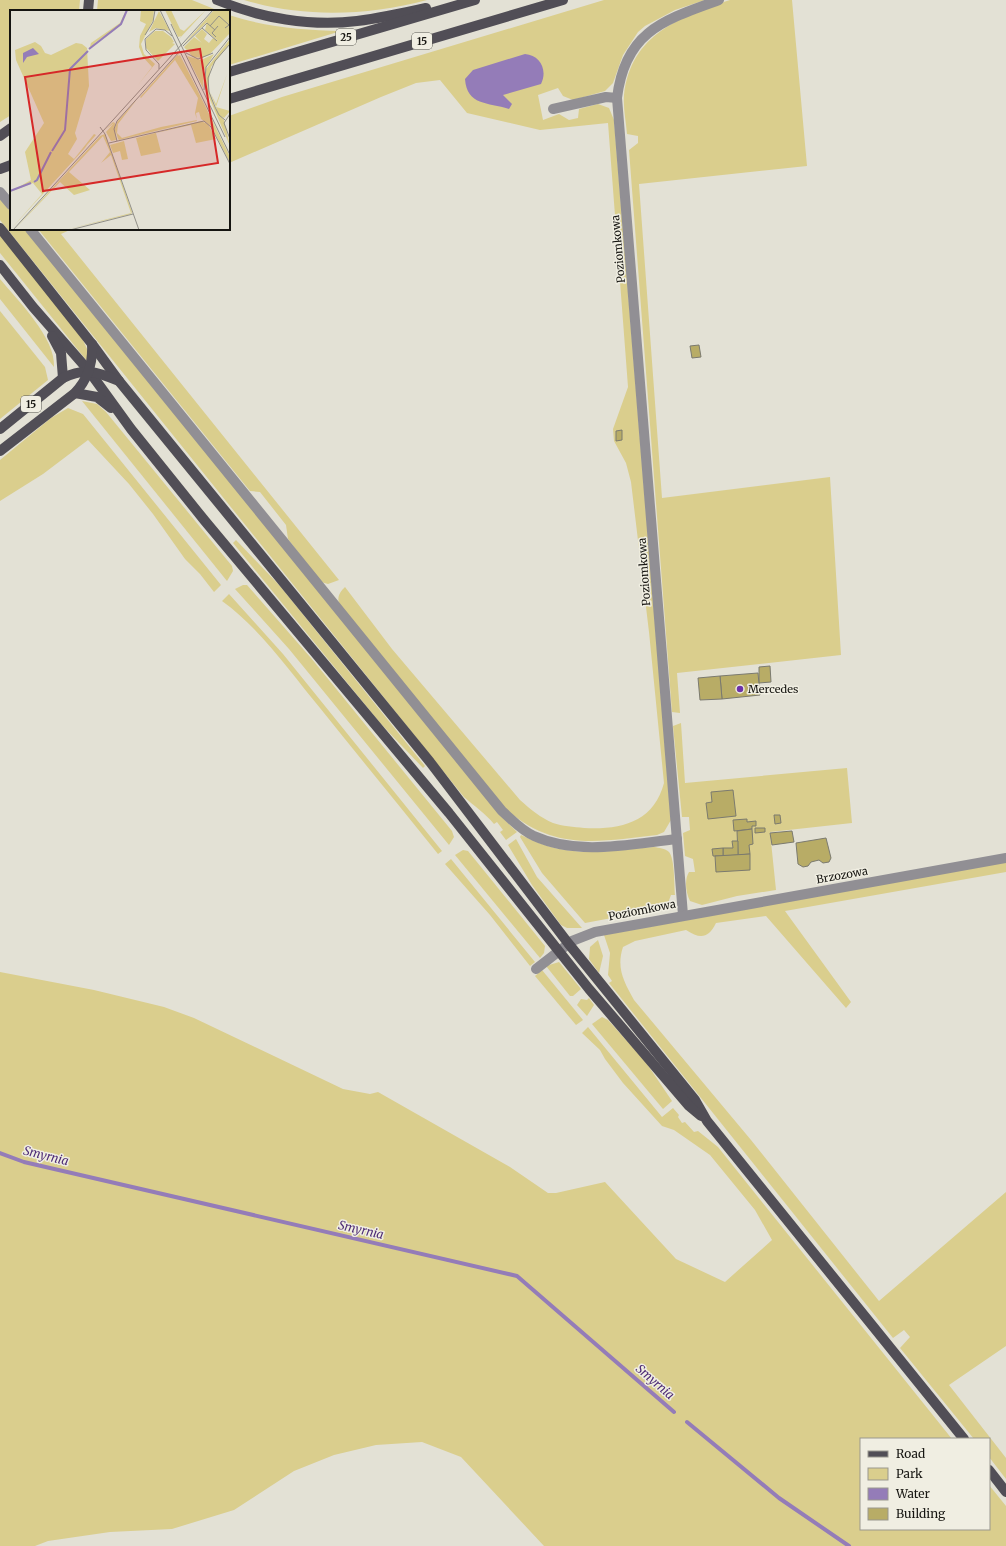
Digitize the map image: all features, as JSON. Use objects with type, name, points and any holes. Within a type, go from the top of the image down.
[{"type":"main road","points":[[88,10],[89,0]]},
{"type":"main road","points":[[217,0],[248,11],[275,17],[302,21],[330,22],[356,21],[444,4],[464,3],[476,0]]},
{"type":"main road","name":"15","points":[[230,100],[563,0]]},
{"type":"main road","name":"25","points":[[230,72],[464,3]]},
{"type":"main road","points":[[0,137],[10,129]]},
{"type":"main road","points":[[0,137],[10,135]]},
{"type":"main road","points":[[0,169],[10,165]]},
{"type":"main road","points":[[0,228],[92,344],[119,381],[430,762],[568,943],[695,1100],[707,1121],[963,1438]]},
{"type":"main road","points":[[0,265],[33,307],[89,372],[205,521],[449,813],[589,989],[689,1106],[707,1121]]},
{"type":"main road","points":[[33,307],[57,344],[62,359],[63,378],[74,372],[89,372],[119,381]]},
{"type":"main road","points":[[0,451],[75,393],[83,385],[89,372],[92,357],[92,344]]},
{"type":"main road","name":"15","points":[[0,429],[63,378]]},
{"type":"main road","points":[[75,393],[90,395],[104,402],[132,429]]},
{"type":"main road","points":[[990,1471],[1006,1492]]},
{"type":"street","name":"Poziomkowa","points":[[536,969],[568,943],[595,932],[683,915],[617,98],[619,82],[625,65],[635,46],[648,32],[682,13],[719,0]]},
{"type":"street","points":[[553,108],[606,97],[617,98]]},
{"type":"street","points":[[0,192],[10,204]]},
{"type":"street","points":[[31,230],[470,772],[508,816],[532,835],[567,846],[592,847],[677,839]]},
{"type":"street","name":"Brzozowa","points":[[683,915],[1006,858]]},
{"type":"green space","points":[[0,0],[80,0],[79,10],[10,10],[10,116],[0,122]]},
{"type":"green space","points":[[98,0],[192,0],[217,10],[97,10]]},
{"type":"green space","points":[[244,0],[427,0],[381,9],[335,13],[289,10]]},
{"type":"green space","points":[[604,0],[705,0],[675,10],[645,26],[638,32],[623,55],[613,83],[605,91],[573,100],[563,96],[558,88],[538,95],[543,120],[559,114],[569,120],[578,118],[579,109],[598,104],[609,108],[614,120],[671,820],[664,832],[657,835],[615,840],[576,840],[558,837],[540,831],[523,822],[505,808],[339,604],[338,599],[340,592],[345,587],[392,649],[520,800],[540,816],[553,823],[564,826],[584,828],[611,827],[634,821],[644,815],[652,807],[659,796],[664,783],[649,632],[631,482],[626,463],[614,441],[613,429],[628,387],[608,123],[540,130],[467,113],[440,80],[416,83],[230,163],[230,116],[282,97]]},
{"type":"green space","points":[[730,0],[792,0],[807,166],[639,184],[662,498],[830,477],[841,655],[677,673],[680,713],[672,712],[629,150],[638,143],[638,136],[627,134],[624,95],[629,74],[636,57],[647,43],[676,21],[711,6]]},
{"type":"green space","points":[[230,15],[284,27],[341,31],[230,65]]},
{"type":"green space","points":[[0,199],[10,211],[10,230],[27,230],[499,814],[517,832],[506,840],[500,832],[503,830],[497,822],[494,824],[464,797],[0,220]]},
{"type":"green space","points":[[39,230],[70,230],[61,234],[339,580],[328,584],[321,582],[288,539],[286,525],[260,492],[250,491]]},
{"type":"green space","points":[[0,235],[82,338],[88,351],[87,361],[0,253]]},
{"type":"green space","points":[[0,279],[26,309],[43,332],[53,356],[54,367],[0,299]]},
{"type":"green space","points":[[0,311],[45,367],[48,380],[0,419]]},
{"type":"green space","points":[[82,401],[97,404],[106,412],[232,566],[233,571],[227,581]]},
{"type":"green space","points":[[68,408],[83,414],[221,585],[214,592],[200,574],[185,559],[153,514],[129,484],[88,440],[43,474],[0,501],[0,460],[51,418]]},
{"type":"green space","points":[[236,540],[280,586],[425,766],[423,768],[381,724],[233,543]]},
{"type":"green space","points":[[243,585],[247,585],[311,658],[452,831],[454,837],[449,845],[289,649],[235,589]]},
{"type":"green space","points":[[229,594],[283,654],[442,851],[438,854],[286,666],[250,624],[222,601]]},
{"type":"green space","points":[[681,723],[685,783],[847,768],[852,823],[770,832],[776,890],[737,896],[702,905],[690,901],[687,894],[686,879],[689,872],[695,872],[693,859],[685,856],[683,833],[690,830],[689,817],[682,817],[673,726]]},
{"type":"green space","points":[[521,835],[539,843],[571,851],[602,852],[654,847],[664,849],[671,855],[675,895],[671,895],[667,906],[660,909],[585,923],[542,873],[520,837]]},
{"type":"green space","points":[[516,839],[537,877],[582,928],[567,928],[561,925],[532,885],[508,845]]},
{"type":"green space","points":[[463,850],[468,851],[545,946],[544,953],[540,958],[455,855]]},
{"type":"green space","points":[[451,859],[535,962],[530,966],[490,915],[445,864]]},
{"type":"green space","points":[[1006,862],[1006,872],[785,911],[851,1002],[846,1008],[766,916],[716,923],[707,935],[703,936],[695,935],[686,930],[635,941],[623,947],[620,962],[624,981],[634,1000],[751,1140],[879,1301],[1006,1192],[1006,1346],[949,1385],[1006,1458],[1006,1479],[990,1458],[990,1438],[973,1438],[900,1348],[910,1337],[904,1330],[893,1338],[609,983],[612,981],[608,975],[610,953],[604,935]]},
{"type":"green space","points":[[598,940],[603,956],[599,973],[589,959],[590,947]]},
{"type":"green space","points":[[559,962],[581,989],[573,996],[570,996],[546,966]]},
{"type":"green space","points":[[542,970],[583,1020],[576,1025],[535,976]]},
{"type":"green space","points":[[0,972],[94,990],[164,1007],[194,1018],[343,1089],[370,1094],[378,1092],[510,1167],[548,1193],[556,1193],[605,1182],[676,1259],[725,1282],[772,1240],[755,1210],[710,1155],[674,1130],[662,1126],[623,1083],[600,1050],[582,1033],[588,1027],[662,1117],[673,1108],[679,1115],[678,1117],[682,1123],[685,1122],[694,1132],[698,1131],[718,1147],[951,1438],[860,1438],[860,1530],[990,1530],[990,1486],[1006,1506],[1006,1546],[544,1546],[461,1457],[422,1442],[376,1445],[334,1455],[294,1471],[234,1510],[172,1529],[110,1532],[48,1541],[35,1546],[0,1546]]},
{"type":"green space","points":[[589,998],[594,1005],[587,1016],[577,1005],[581,999],[587,1000]]},
{"type":"green space","points":[[602,1017],[608,1020],[645,1061],[672,1101],[663,1109],[592,1024]]},
{"type":"water","points":[[525,54],[535,57],[541,64],[544,74],[541,84],[503,95],[512,104],[509,109],[486,104],[474,99],[467,88],[465,79],[473,70]]},
{"type":"building","points":[[699,345],[701,357],[692,358],[690,346]]},
{"type":"building","points":[[622,430],[622,440],[616,441],[616,431]]},
{"type":"building","points":[[770,666],[771,682],[759,683],[759,667]]},
{"type":"building","name":"Mercedes","points":[[758,673],[760,695],[722,699],[720,676]]},
{"type":"building","points":[[720,676],[722,699],[700,700],[698,678]]},
{"type":"building","points":[[733,790],[736,816],[708,819],[706,803],[712,802],[711,792]]},
{"type":"building","points":[[774,815],[780,815],[781,823],[775,824]]},
{"type":"building","points":[[747,819],[747,822],[756,821],[756,826],[752,826],[752,829],[734,831],[733,820]]},
{"type":"building","points":[[755,828],[765,828],[765,832],[755,833]]},
{"type":"building","points":[[752,829],[753,844],[749,845],[750,854],[738,855],[737,831]]},
{"type":"building","points":[[792,831],[794,842],[772,845],[770,833]]},
{"type":"building","points":[[826,838],[831,858],[829,862],[823,863],[819,860],[811,862],[808,866],[803,867],[798,864],[796,843]]},
{"type":"building","points":[[732,841],[738,841],[738,855],[723,856],[723,848],[733,848]]},
{"type":"building","points":[[723,848],[723,856],[713,856],[712,849]]},
{"type":"building","points":[[750,854],[750,870],[716,872],[715,856]]},
{"type":"waterway","name":"Smyrnia","points":[[0,1153],[24,1162],[517,1276],[674,1412]]},
{"type":"waterway","name":"Smyrnia","points":[[687,1422],[779,1498],[849,1546]]},
{"type":"place","name":"Mercedes","points":[[740,689]]}]
